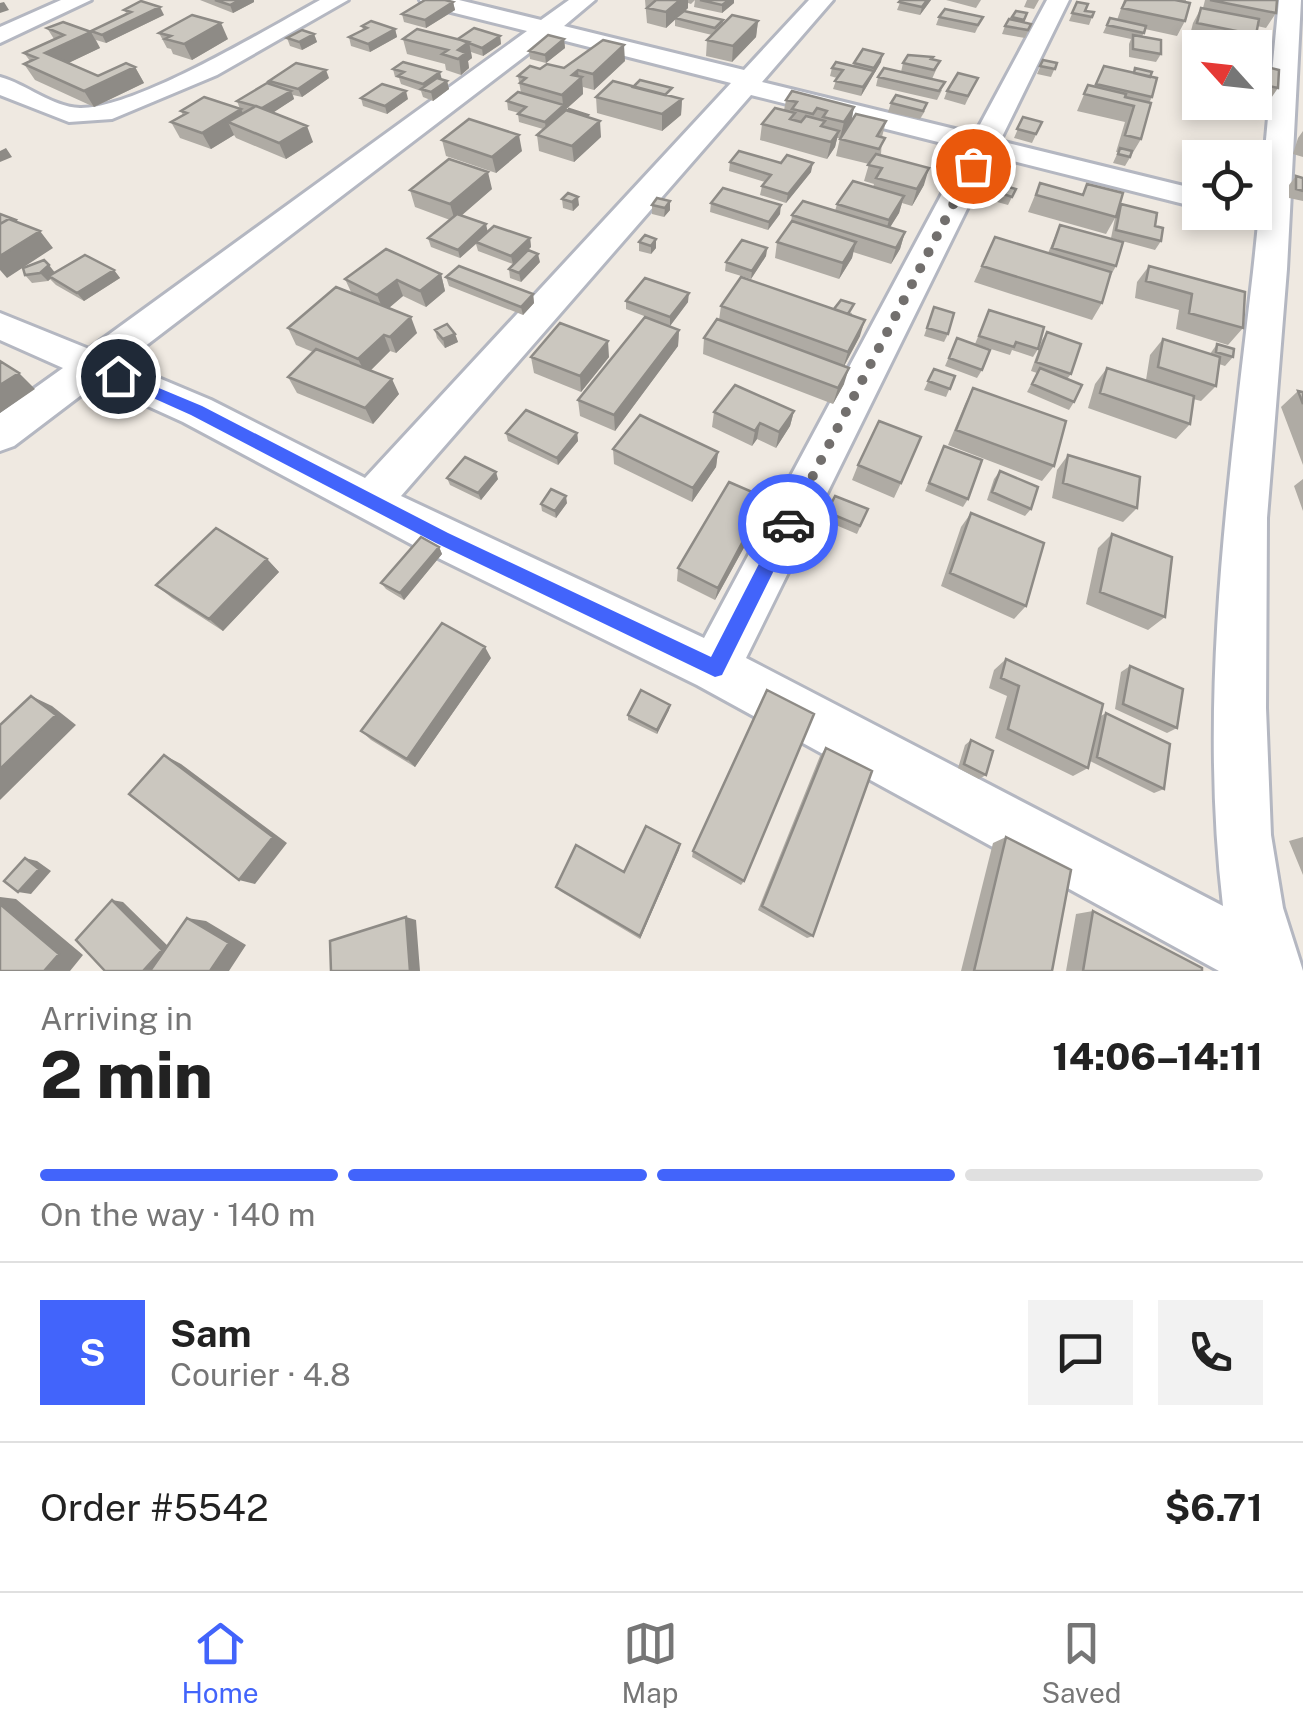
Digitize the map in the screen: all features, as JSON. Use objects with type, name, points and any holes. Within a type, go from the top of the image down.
[{"type":"street","points":[[0,36],[80,0]]},
{"type":"street","points":[[0,85],[70,114],[107,112],[190,77],[337,0]]},
{"type":"street","points":[[431,0],[1182,194]]},
{"type":"street","points":[[0,435],[584,0]]},
{"type":"street","points":[[370,501],[822,0]]},
{"type":"street","points":[[715,668],[1058,0]]},
{"type":"street","points":[[1272,177],[1292,105],[1290,0]]},
{"type":"street","points":[[1260,230],[1245,518],[1240,768],[1243,835],[1253,908],[1272,969]]},
{"type":"street","points":[[0,325],[196,410],[370,501],[715,668],[1160,903],[1272,969]]},
{"type":"building","points":[[425,0],[453,2],[425,20],[402,14]]},
{"type":"building","points":[[656,0],[680,0],[666,12],[647,8]]},
{"type":"building","points":[[700,0],[729,0],[722,5]]},
{"type":"building","points":[[901,0],[927,0],[922,7]]},
{"type":"building","points":[[1126,0],[1190,3],[1185,21],[1122,8]]},
{"type":"building","points":[[1210,0],[1277,0],[1276,13]]},
{"type":"building","points":[[141,1],[160,7],[102,35],[91,31],[131,12],[124,10]]},
{"type":"building","points":[[1077,2],[1088,4],[1085,11],[1094,12],[1092,17],[1072,13]]},
{"type":"building","points":[[1201,8],[1259,19],[1257,30],[1197,23]]},
{"type":"building","points":[[945,9],[983,17],[978,25],[939,17]]},
{"type":"building","points":[[684,11],[723,20],[715,28],[675,18]]},
{"type":"building","points":[[1016,11],[1027,13],[1024,20],[1012,17]]},
{"type":"building","points":[[192,15],[221,23],[184,44],[165,39],[171,36],[159,33]]},
{"type":"building","points":[[732,15],[758,21],[733,46],[707,40]]},
{"type":"building","points":[[1110,18],[1146,26],[1144,33],[1107,25]]},
{"type":"building","points":[[1009,19],[1031,24],[1028,30],[1005,26]]},
{"type":"building","points":[[371,21],[395,29],[368,44],[349,37],[367,28],[362,26]]},
{"type":"building","points":[[63,22],[91,32],[45,53],[98,76],[126,63],[135,67],[84,91],[24,64],[37,58],[24,53],[64,35],[47,28]]},
{"type":"building","points":[[474,28],[500,36],[482,48],[458,39]]},
{"type":"building","points":[[417,29],[469,42],[458,50],[466,53],[458,59],[442,54],[448,50],[403,39]]},
{"type":"building","points":[[302,30],[314,34],[299,42],[287,38]]},
{"type":"building","points":[[548,35],[564,39],[545,55],[529,51]]},
{"type":"building","points":[[1133,35],[1161,40],[1161,54],[1133,49]]},
{"type":"building","points":[[603,40],[624,45],[593,74],[578,70],[572,75],[582,77],[562,95],[520,83],[526,78],[518,76],[530,66],[564,68]]},
{"type":"building","points":[[863,49],[883,54],[874,68],[854,63]]},
{"type":"building","points":[[908,55],[940,61],[934,70],[903,63]]},
{"type":"building","points":[[1043,60],[1057,63],[1055,69],[1040,66]]},
{"type":"building","points":[[403,62],[440,72],[423,84],[398,76],[404,72],[393,69]]},
{"type":"building","points":[[836,62],[874,71],[863,87],[835,81],[843,70],[832,68]]},
{"type":"building","points":[[296,63],[326,70],[298,89],[269,81]]},
{"type":"building","points":[[1104,66],[1157,78],[1152,97],[1096,84]]},
{"type":"building","points":[[884,68],[945,82],[939,91],[878,77]]},
{"type":"building","points":[[1135,68],[1152,72],[1150,77],[1134,73]]},
{"type":"building","points":[[1272,68],[1279,70],[1278,88],[1272,87]]},
{"type":"building","points":[[958,73],[978,78],[968,96],[947,91]]},
{"type":"building","points":[[437,78],[447,81],[431,92],[421,89]]},
{"type":"building","points":[[640,80],[672,88],[665,95],[633,87]]},
{"type":"building","points":[[613,81],[682,99],[662,114],[596,97]]},
{"type":"building","points":[[267,83],[291,91],[262,108],[237,101]]},
{"type":"building","points":[[382,84],[406,91],[385,106],[361,98]]},
{"type":"building","points":[[1088,85],[1151,103],[1141,139],[1125,135],[1134,106],[1084,94]]},
{"type":"building","points":[[792,91],[854,107],[844,122],[823,117],[827,111],[817,108],[813,114],[792,109],[797,102],[786,100]]},
{"type":"building","points":[[518,92],[564,105],[545,122],[518,114],[526,107],[507,101]]},
{"type":"building","points":[[896,95],[927,103],[923,111],[891,103]]},
{"type":"building","points":[[204,97],[241,109],[202,133],[171,122],[187,113],[181,111]]},
{"type":"building","points":[[256,106],[307,126],[279,143],[228,122]]},
{"type":"building","points":[[775,108],[795,113],[790,119],[801,122],[806,116],[825,121],[821,126],[839,131],[831,142],[762,124]]},
{"type":"building","points":[[566,110],[600,121],[572,146],[537,135]]},
{"type":"building","points":[[856,114],[886,121],[877,136],[885,138],[879,149],[840,139]]},
{"type":"building","points":[[1023,117],[1042,122],[1036,134],[1017,129]]},
{"type":"building","points":[[469,119],[519,135],[492,157],[442,140]]},
{"type":"building","points":[[1120,148],[1132,151],[1130,157],[1118,154]]},
{"type":"building","points":[[739,151],[781,163],[787,155],[813,163],[788,194],[762,186],[771,175],[730,162]]},
{"type":"building","points":[[876,154],[929,168],[917,189],[876,178],[882,168],[868,165]]},
{"type":"building","points":[[449,159],[488,172],[450,204],[410,190]]},
{"type":"building","points":[[1296,176],[1303,178],[1303,191],[1296,189]]},
{"type":"building","points":[[853,181],[904,196],[889,220],[837,204]]},
{"type":"building","points":[[1040,183],[1083,195],[1087,184],[1123,193],[1116,217],[1036,195]]},
{"type":"building","points":[[997,184],[1016,189],[1012,197],[994,191]]},
{"type":"building","points":[[723,188],[781,205],[769,222],[711,203]]},
{"type":"building","points":[[568,193],[578,197],[572,202],[562,199]]},
{"type":"building","points":[[657,198],[670,201],[665,208],[652,205]]},
{"type":"building","points":[[803,201],[905,232],[896,248],[792,215]]},
{"type":"building","points":[[1121,204],[1157,213],[1155,226],[1163,228],[1161,241],[1116,230]]},
{"type":"building","points":[[457,214],[486,224],[458,250],[428,238]]},
{"type":"building","points":[[9,219],[40,231],[0,256],[0,224]]},
{"type":"building","points":[[792,221],[856,242],[843,263],[777,242]]},
{"type":"building","points":[[1060,225],[1123,242],[1116,266],[1052,248]]},
{"type":"building","points":[[494,226],[530,238],[511,256],[476,242]]},
{"type":"building","points":[[645,235],[656,239],[651,246],[639,242]]},
{"type":"building","points":[[995,237],[1111,272],[1102,303],[982,266]]},
{"type":"building","points":[[742,240],[767,248],[752,271],[726,262]]},
{"type":"building","points":[[386,249],[441,274],[420,291],[397,280],[377,295],[345,279]]},
{"type":"building","points":[[528,250],[538,254],[519,273],[509,269]]},
{"type":"building","points":[[85,255],[114,270],[77,293],[49,276]]},
{"type":"building","points":[[44,260],[49,265],[40,273],[25,275],[23,268]]},
{"type":"building","points":[[459,266],[533,294],[521,307],[446,277]]},
{"type":"building","points":[[1149,266],[1245,292],[1243,328],[1189,313],[1192,294],[1146,281]]},
{"type":"building","points":[[741,277],[865,320],[848,352],[721,306]]},
{"type":"building","points":[[645,278],[689,293],[670,317],[626,301]]},
{"type":"building","points":[[336,287],[411,317],[358,359],[288,328]]},
{"type":"building","points":[[841,300],[854,304],[848,314],[834,309]]},
{"type":"building","points":[[934,307],[954,313],[948,334],[927,328]]},
{"type":"building","points":[[989,310],[1044,327],[1038,349],[1016,342],[1014,347],[979,336]]},
{"type":"building","points":[[645,317],[679,330],[614,415],[578,400]]},
{"type":"building","points":[[717,319],[849,368],[838,388],[704,338]]},
{"type":"building","points":[[560,323],[608,341],[580,376],[531,357]]},
{"type":"building","points":[[447,324],[455,334],[443,339],[435,330]]},
{"type":"building","points":[[1047,332],[1081,344],[1071,374],[1036,362]]},
{"type":"building","points":[[957,338],[990,350],[982,370],[949,358]]},
{"type":"building","points":[[1163,339],[1220,357],[1216,386],[1158,367]]},
{"type":"building","points":[[1217,344],[1234,349],[1233,357],[1216,352]]},
{"type":"building","points":[[316,349],[392,379],[365,408],[288,377]]},
{"type":"building","points":[[0,361],[19,373],[0,385]]},
{"type":"building","points":[[1040,368],[1082,385],[1074,402],[1032,384]]},
{"type":"building","points":[[1107,368],[1194,396],[1190,424],[1100,393]]},
{"type":"building","points":[[934,369],[955,376],[950,389],[928,381]]},
{"type":"building","points":[[735,385],[794,411],[779,432],[760,423],[755,431],[714,412]]},
{"type":"building","points":[[973,388],[1066,421],[1054,466],[956,430]]},
{"type":"building","points":[[526,410],[577,433],[557,458],[506,433]]},
{"type":"building","points":[[640,415],[718,452],[693,488],[613,449]]},
{"type":"building","points":[[879,421],[921,437],[901,483],[858,465]]},
{"type":"building","points":[[944,446],[982,460],[968,499],[929,483]]},
{"type":"building","points":[[1068,455],[1140,477],[1137,508],[1063,483]]},
{"type":"building","points":[[465,457],[496,472],[478,493],[447,478]]},
{"type":"building","points":[[1000,471],[1038,487],[1031,509],[992,492]]},
{"type":"building","points":[[729,482],[766,498],[718,588],[678,568]]},
{"type":"building","points":[[551,489],[566,496],[555,511],[541,504]]},
{"type":"building","points":[[835,496],[868,509],[860,526],[827,512]]},
{"type":"building","points":[[971,513],[1044,543],[1026,606],[950,573]]},
{"type":"building","points":[[216,528],[267,559],[209,619],[156,585]]},
{"type":"building","points":[[1112,534],[1172,557],[1165,617],[1100,592]]},
{"type":"building","points":[[421,537],[439,547],[400,593],[381,583]]},
{"type":"building","points":[[442,623],[485,647],[407,759],[361,731]]},
{"type":"building","points":[[1006,659],[1103,704],[1088,768],[1008,729],[1019,686],[1001,678]]},
{"type":"building","points":[[1130,666],[1183,689],[1177,728],[1123,704]]},
{"type":"building","points":[[641,690],[670,705],[657,730],[628,715]]},
{"type":"building","points":[[767,690],[814,714],[744,881],[693,851]]},
{"type":"building","points":[[31,696],[56,715],[0,769],[0,725]]},
{"type":"building","points":[[1106,713],[1170,744],[1164,789],[1097,757]]},
{"type":"building","points":[[971,740],[993,751],[986,775],[964,764]]},
{"type":"building","points":[[826,748],[872,771],[813,936],[762,906]]},
{"type":"building","points":[[164,755],[273,837],[239,880],[129,794]]},
{"type":"building","points":[[646,826],[680,844],[640,936],[556,887],[576,845],[624,872]]},
{"type":"building","points":[[1006,837],[1071,870],[1052,971],[974,971]]},
{"type":"building","points":[[25,858],[39,869],[18,892],[4,881]]},
{"type":"building","points":[[112,900],[162,950],[143,971],[105,971],[76,940]]},
{"type":"building","points":[[0,904],[59,954],[44,971],[0,971]]},
{"type":"building","points":[[1093,911],[1202,968],[1202,971],[1083,971]]},
{"type":"building","points":[[406,917],[410,971],[331,971],[330,941]]},
{"type":"building","points":[[187,918],[229,943],[210,971],[150,971]]},
{"type":"way so far","points":[[788,524],[973,166]]},
{"type":"route","points":[[118,376],[196,410],[442,538],[715,668],[788,524]]}]
